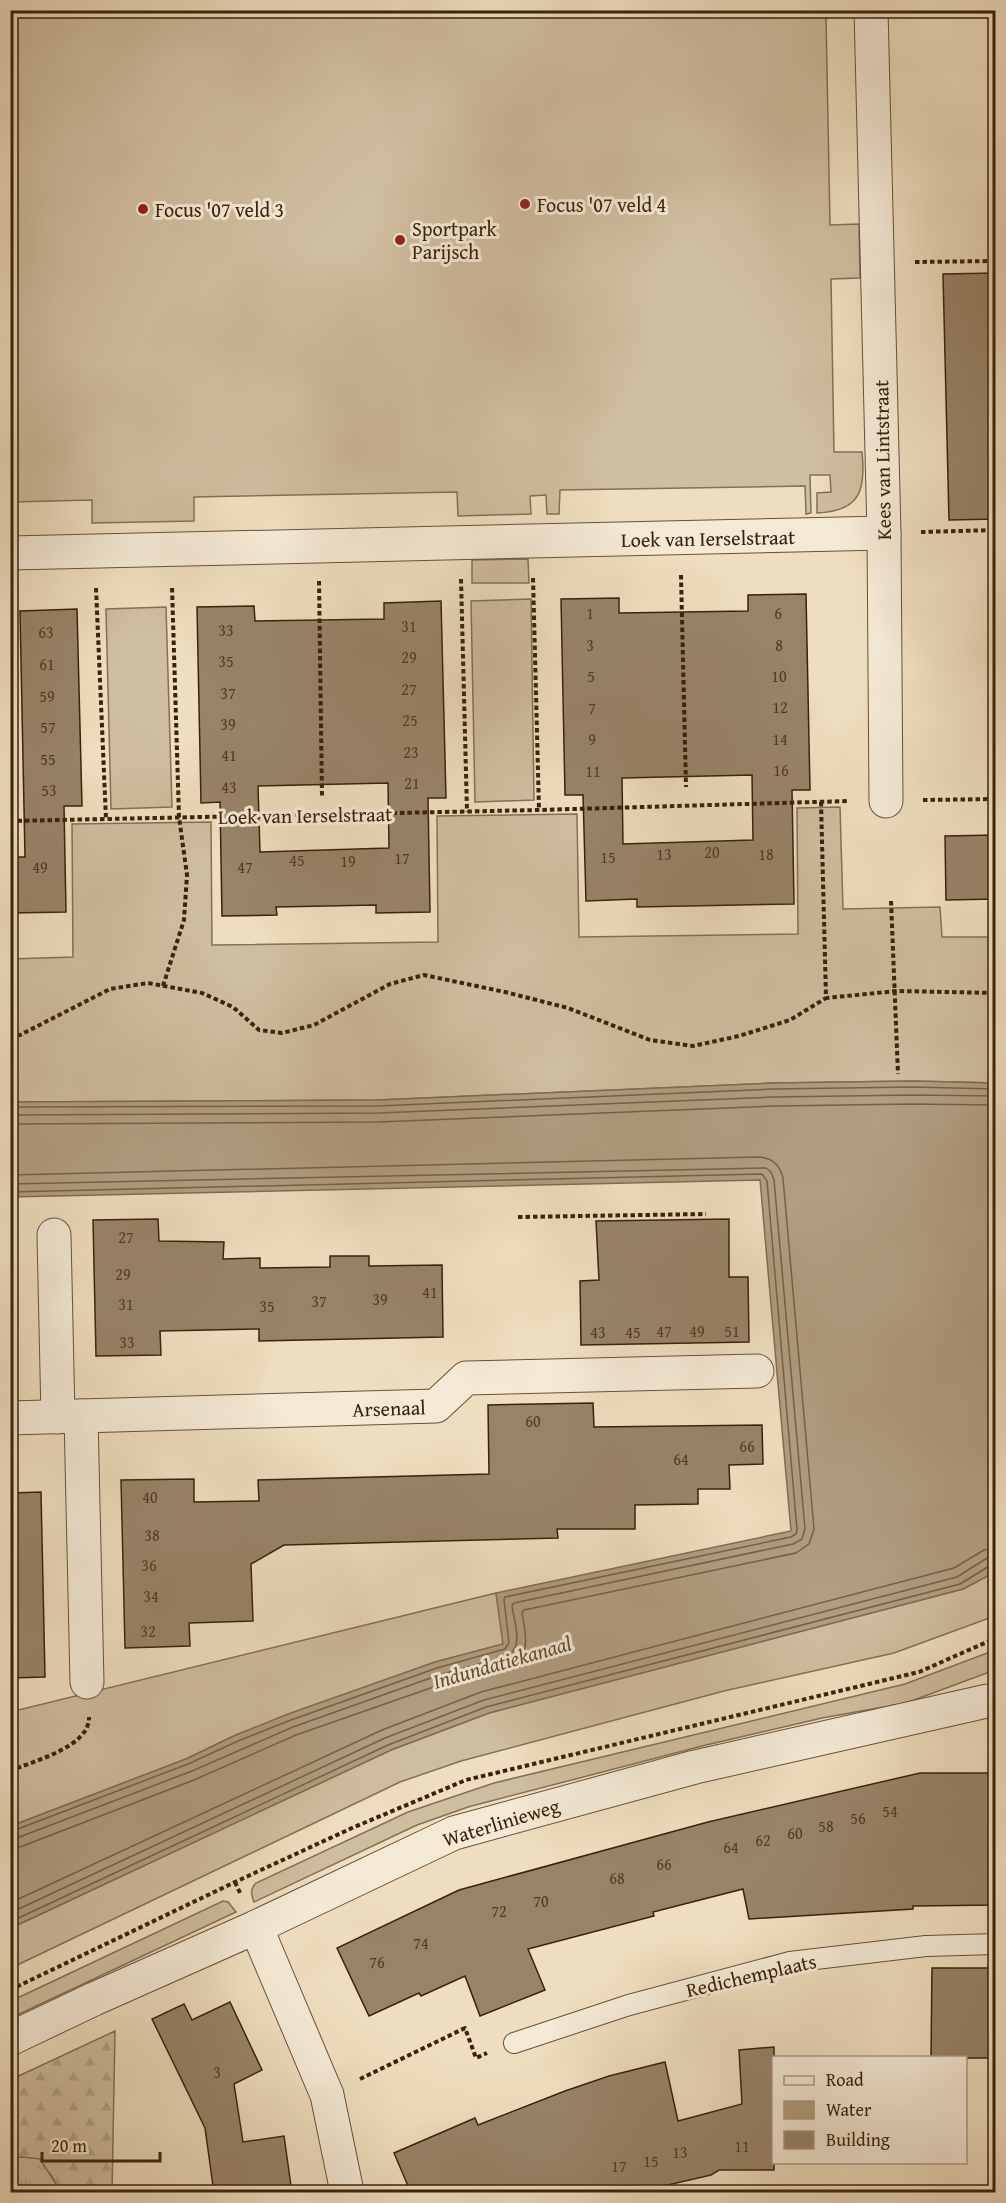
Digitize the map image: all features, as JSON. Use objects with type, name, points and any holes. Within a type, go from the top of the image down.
[{"type":"street","name":"Kees van Lintstraat","points":[[871,10],[884,533],[886,801]]},
{"type":"street","name":"Loek van Ierselstraat","points":[[10,553],[884,533]]},
{"type":"street","points":[[54,1235],[70,1416],[87,1682]]},
{"type":"street","name":"Arsenaal","points":[[10,1418],[436,1406],[466,1378],[757,1371]]},
{"type":"street","name":"Waterlinieweg","points":[[10,2039],[256,1927],[454,1833],[695,1767],[993,1699]]},
{"type":"street","points":[[256,1927],[327,2096],[346,2187],[345,2193]]},
{"type":"lane","name":"Redichemplaats","points":[[514,2043],[629,2005],[790,1962],[926,1946],[996,1944]]},
{"type":"path","points":[[878,263],[996,261]]},
{"type":"path","points":[[884,533],[996,530]]},
{"type":"path","points":[[680,539],[686,787]]},
{"type":"path","points":[[532,542],[539,810]]},
{"type":"path","points":[[460,544],[467,812]]},
{"type":"path","points":[[318,547],[322,797]]},
{"type":"path","points":[[163,986],[184,920],[187,875],[178,817],[171,550]]},
{"type":"path","points":[[95,552],[106,819]]},
{"type":"path","points":[[886,801],[996,799]]},
{"type":"path","name":"Loek van Ierselstraat","points":[[10,821],[886,801]]},
{"type":"path","points":[[821,802],[826,998]]},
{"type":"path","points":[[891,901],[898,1074]]},
{"type":"path","points":[[10,1037],[20,1035],[110,989],[148,984],[201,993],[233,1007],[259,1030],[282,1033],[314,1025],[390,984],[424,975],[568,1008],[650,1040],[693,1046],[739,1036],[790,1020],[826,998],[896,992],[996,993]]},
{"type":"path","points":[[518,1217],[706,1214]]},
{"type":"path","points":[[10,1771],[74,1744],[83,1736],[89,1724],[87,1682]]},
{"type":"path","points":[[327,2096],[465,2028],[476,2058],[514,2043]]},
{"type":"path","points":[[10,2185],[25,2193]]},
{"type":"green space","name":"Sportpark Parijsch","points":[[10,11],[854,11],[854,16],[826,17],[830,225],[859,224],[860,278],[831,279],[834,452],[862,452],[863,478],[857,496],[843,508],[817,513],[817,493],[831,492],[830,475],[810,475],[811,513],[806,514],[805,486],[560,490],[559,514],[547,514],[546,495],[530,496],[531,514],[458,516],[457,492],[194,497],[194,521],[92,523],[92,500],[11,502]]},
{"type":"green space","points":[[528,559],[529,583],[472,583],[472,560]]},
{"type":"green space","points":[[531,599],[534,800],[475,802],[471,601]]},
{"type":"green space","points":[[166,607],[172,807],[111,809],[106,609]]},
{"type":"green space","points":[[840,807],[843,909],[940,907],[942,937],[995,937],[995,1083],[913,1081],[774,1083],[378,1100],[11,1102],[10,959],[73,957],[72,824],[211,822],[212,945],[438,942],[437,816],[577,814],[579,937],[798,934],[797,808]]},
{"type":"green space","points":[[995,1568],[995,1616],[894,1653],[724,1691],[461,1761],[400,1782],[11,1968],[11,1928],[391,1750],[489,1713],[963,1589],[986,1577]]},
{"type":"green space","points":[[496,1593],[504,1644],[435,1662],[236,1735],[186,1759],[11,1826],[10,1712]]},
{"type":"green space","points":[[995,1650],[995,1670],[906,1703],[822,1718],[706,1745],[468,1807],[417,1825],[254,1902],[252,1890],[256,1883],[408,1812],[494,1783],[905,1684]]},
{"type":"green space","points":[[223,1901],[228,1902],[236,1912],[11,2018],[11,2001]]},
{"type":"green space","points":[[115,2031],[112,2192],[57,2192],[52,2177],[42,2166],[27,2159],[11,2158],[10,2080]]},
{"type":"green space","points":[[11,2158],[40,2159],[56,2184],[57,2192],[11,2192]]},
{"type":"water","name":"Indundatiekanaal","points":[[913,1081],[995,1083],[995,1568],[986,1577],[963,1589],[489,1713],[391,1750],[11,1928],[11,1826],[186,1759],[288,1714],[435,1662],[503,1644],[496,1593],[791,1531],[760,1180],[11,1197],[11,1102],[378,1100],[774,1083]]},
{"type":"building","points":[[996,273],[996,519],[949,520],[943,274]]},
{"type":"building","points":[[806,594],[810,790],[792,790],[794,904],[637,907],[637,899],[586,901],[583,795],[565,795],[561,599],[619,598],[619,613],[748,611],[748,595]],"holes":[[[752,775],[753,840],[623,844],[622,778]]]},
{"type":"building","points":[[441,601],[446,798],[428,798],[430,912],[376,913],[376,905],[276,907],[277,915],[222,916],[220,802],[201,803],[197,607],[254,606],[255,621],[384,619],[384,603]],"holes":[[[388,783],[389,848],[260,852],[258,786]]]},
{"type":"building","points":[[77,609],[82,806],[64,806],[66,912],[10,913],[10,857],[25,857],[20,611]]},
{"type":"building","points":[[996,835],[996,899],[946,900],[945,836]]},
{"type":"building","points":[[158,1219],[159,1241],[224,1242],[223,1259],[260,1258],[260,1268],[330,1267],[330,1256],[369,1256],[369,1266],[442,1265],[443,1337],[259,1341],[259,1329],[160,1331],[161,1355],[96,1356],[93,1220]]},
{"type":"building","points":[[729,1219],[729,1277],[748,1277],[749,1342],[581,1345],[580,1281],[599,1280],[596,1221]]},
{"type":"building","points":[[593,1403],[594,1427],[762,1425],[763,1464],[729,1465],[730,1489],[698,1489],[698,1504],[635,1505],[635,1529],[557,1529],[558,1538],[284,1545],[251,1564],[253,1621],[189,1623],[190,1646],[125,1648],[121,1480],[194,1479],[194,1502],[259,1501],[258,1480],[489,1474],[488,1405]]},
{"type":"building","points":[[41,1492],[45,1677],[10,1678],[10,1493]]},
{"type":"building","points":[[920,1773],[996,1773],[996,1905],[913,1906],[913,1909],[749,1919],[743,1889],[653,1912],[654,1916],[528,1949],[545,1990],[480,2016],[465,1976],[421,1996],[419,1993],[369,2016],[337,1948],[459,1890],[708,1822]]},
{"type":"building","points":[[932,1968],[996,1968],[996,2058],[931,2056]]},
{"type":"building","points":[[230,2002],[262,2070],[234,2084],[243,2142],[284,2136],[292,2193],[214,2193],[205,2128],[152,2019],[184,2004],[192,2020]]},
{"type":"building","points":[[774,2047],[774,2056],[772,2056],[772,2164],[774,2164],[774,2170],[719,2170],[711,2175],[633,2193],[411,2193],[394,2153],[475,2118],[478,2125],[609,2076],[665,2062],[678,2121],[742,2104],[739,2050]]},
{"type":"place","name":"Focus '07 veld 4","points":[[525,204]]},
{"type":"place","name":"Focus '07 veld 3","points":[[143,209]]},
{"type":"place","name":"Sportpark Parijsch","points":[[400,240]]}]
